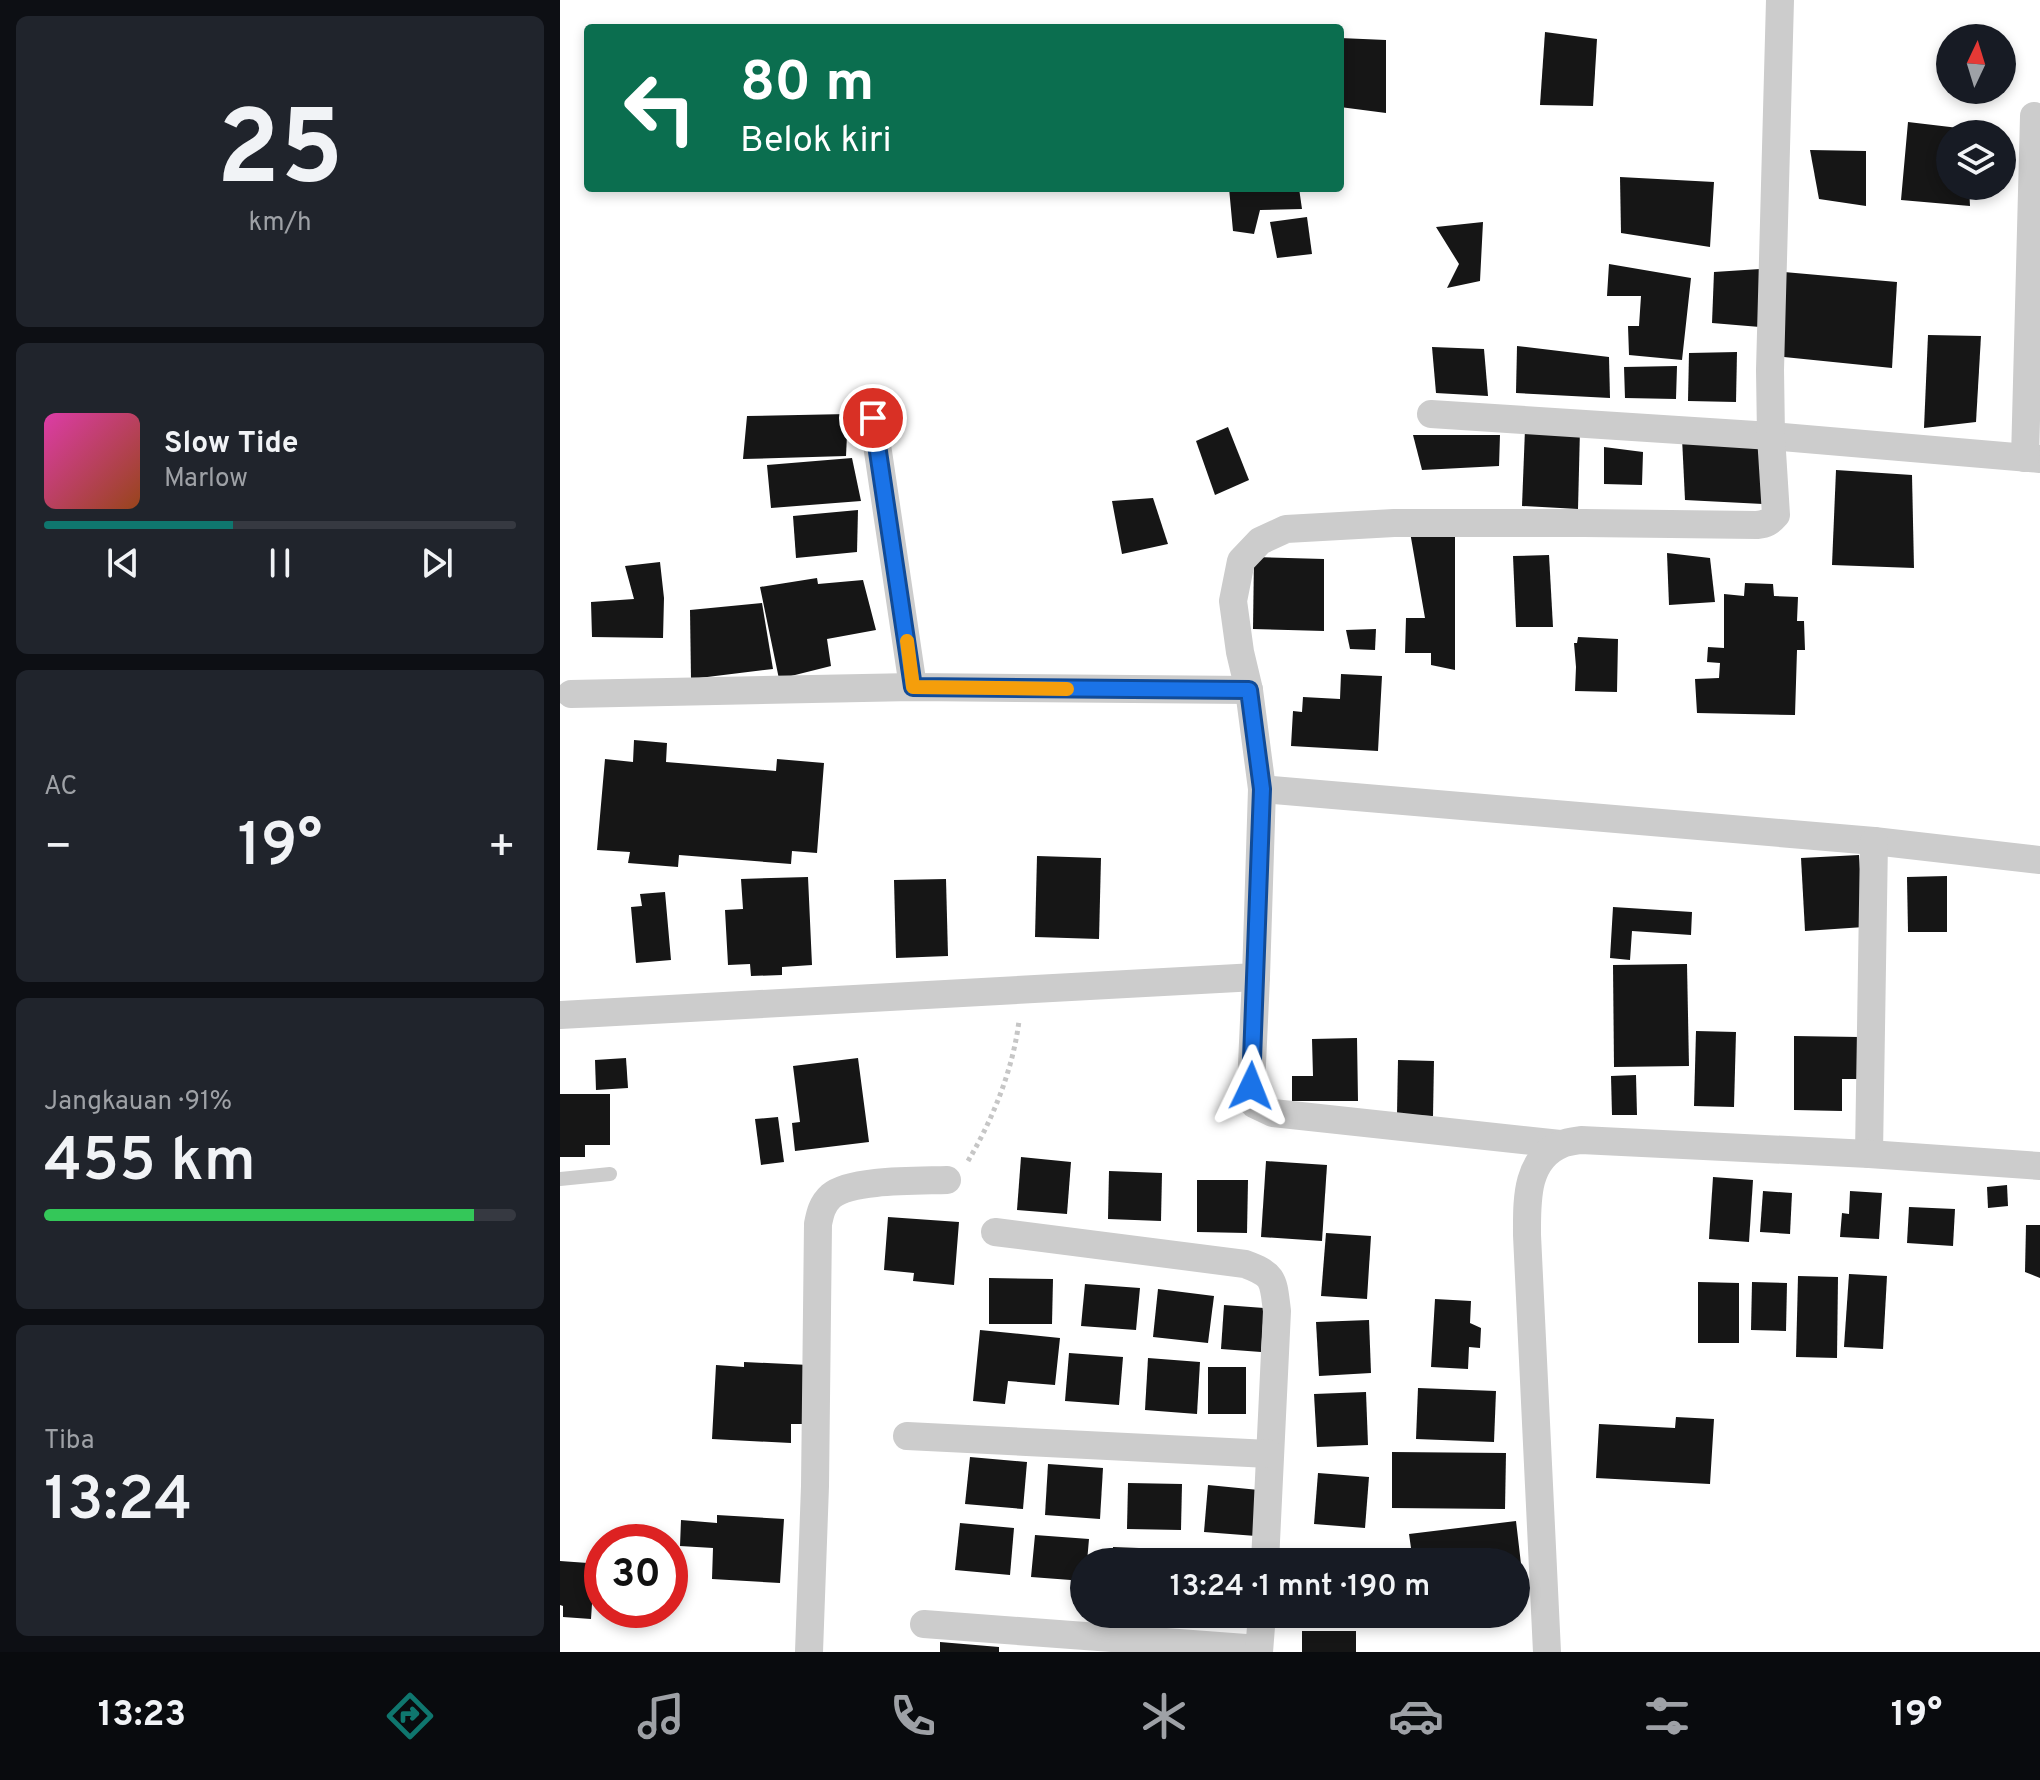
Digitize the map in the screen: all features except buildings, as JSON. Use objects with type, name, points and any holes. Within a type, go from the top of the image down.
[{"type":"street","points":[[1780,0],[1770,370],[1776,515],[1766,524],[1394,523],[1286,529],[1260,541],[1241,561],[1233,601],[1262,789],[1251,1086],[1254,1104],[1273,1113],[1560,1144],[1581,1140],[2040,1166]]},
{"type":"street","points":[[1431,414],[1771,436],[2033,459],[2034,116]]},
{"type":"street","points":[[873,418],[913,687]]},
{"type":"street","points":[[571,694],[913,687],[1249,690]]},
{"type":"street","points":[[1262,789],[1874,841],[2040,860]]},
{"type":"street","points":[[1869,1154],[1874,841]]},
{"type":"street","points":[[560,1015],[1256,977]]},
{"type":"street","points":[[1547,1652],[1527,1203],[1531,1179],[1541,1160],[1560,1144]]},
{"type":"street","points":[[809,1652],[820,1212],[832,1195],[856,1186],[947,1180]]},
{"type":"street","points":[[995,1232],[1245,1264],[1264,1271],[1273,1281],[1277,1311],[1266,1548]]},
{"type":"street","points":[[907,1436],[1269,1454]]},
{"type":"street","points":[[924,1624],[1259,1650],[1261,1628]]},
{"type":"lane","points":[[560,1179],[610,1174]]},
{"type":"path","points":[[947,1180],[960,1174],[994,1109],[1014,1053],[1021,991]]},
{"type":"slow traffic","points":[[907,641],[913,687],[1067,689]]},
{"type":"route","points":[[873,418],[913,687],[1249,690],[1262,789],[1251,1086]]}]
